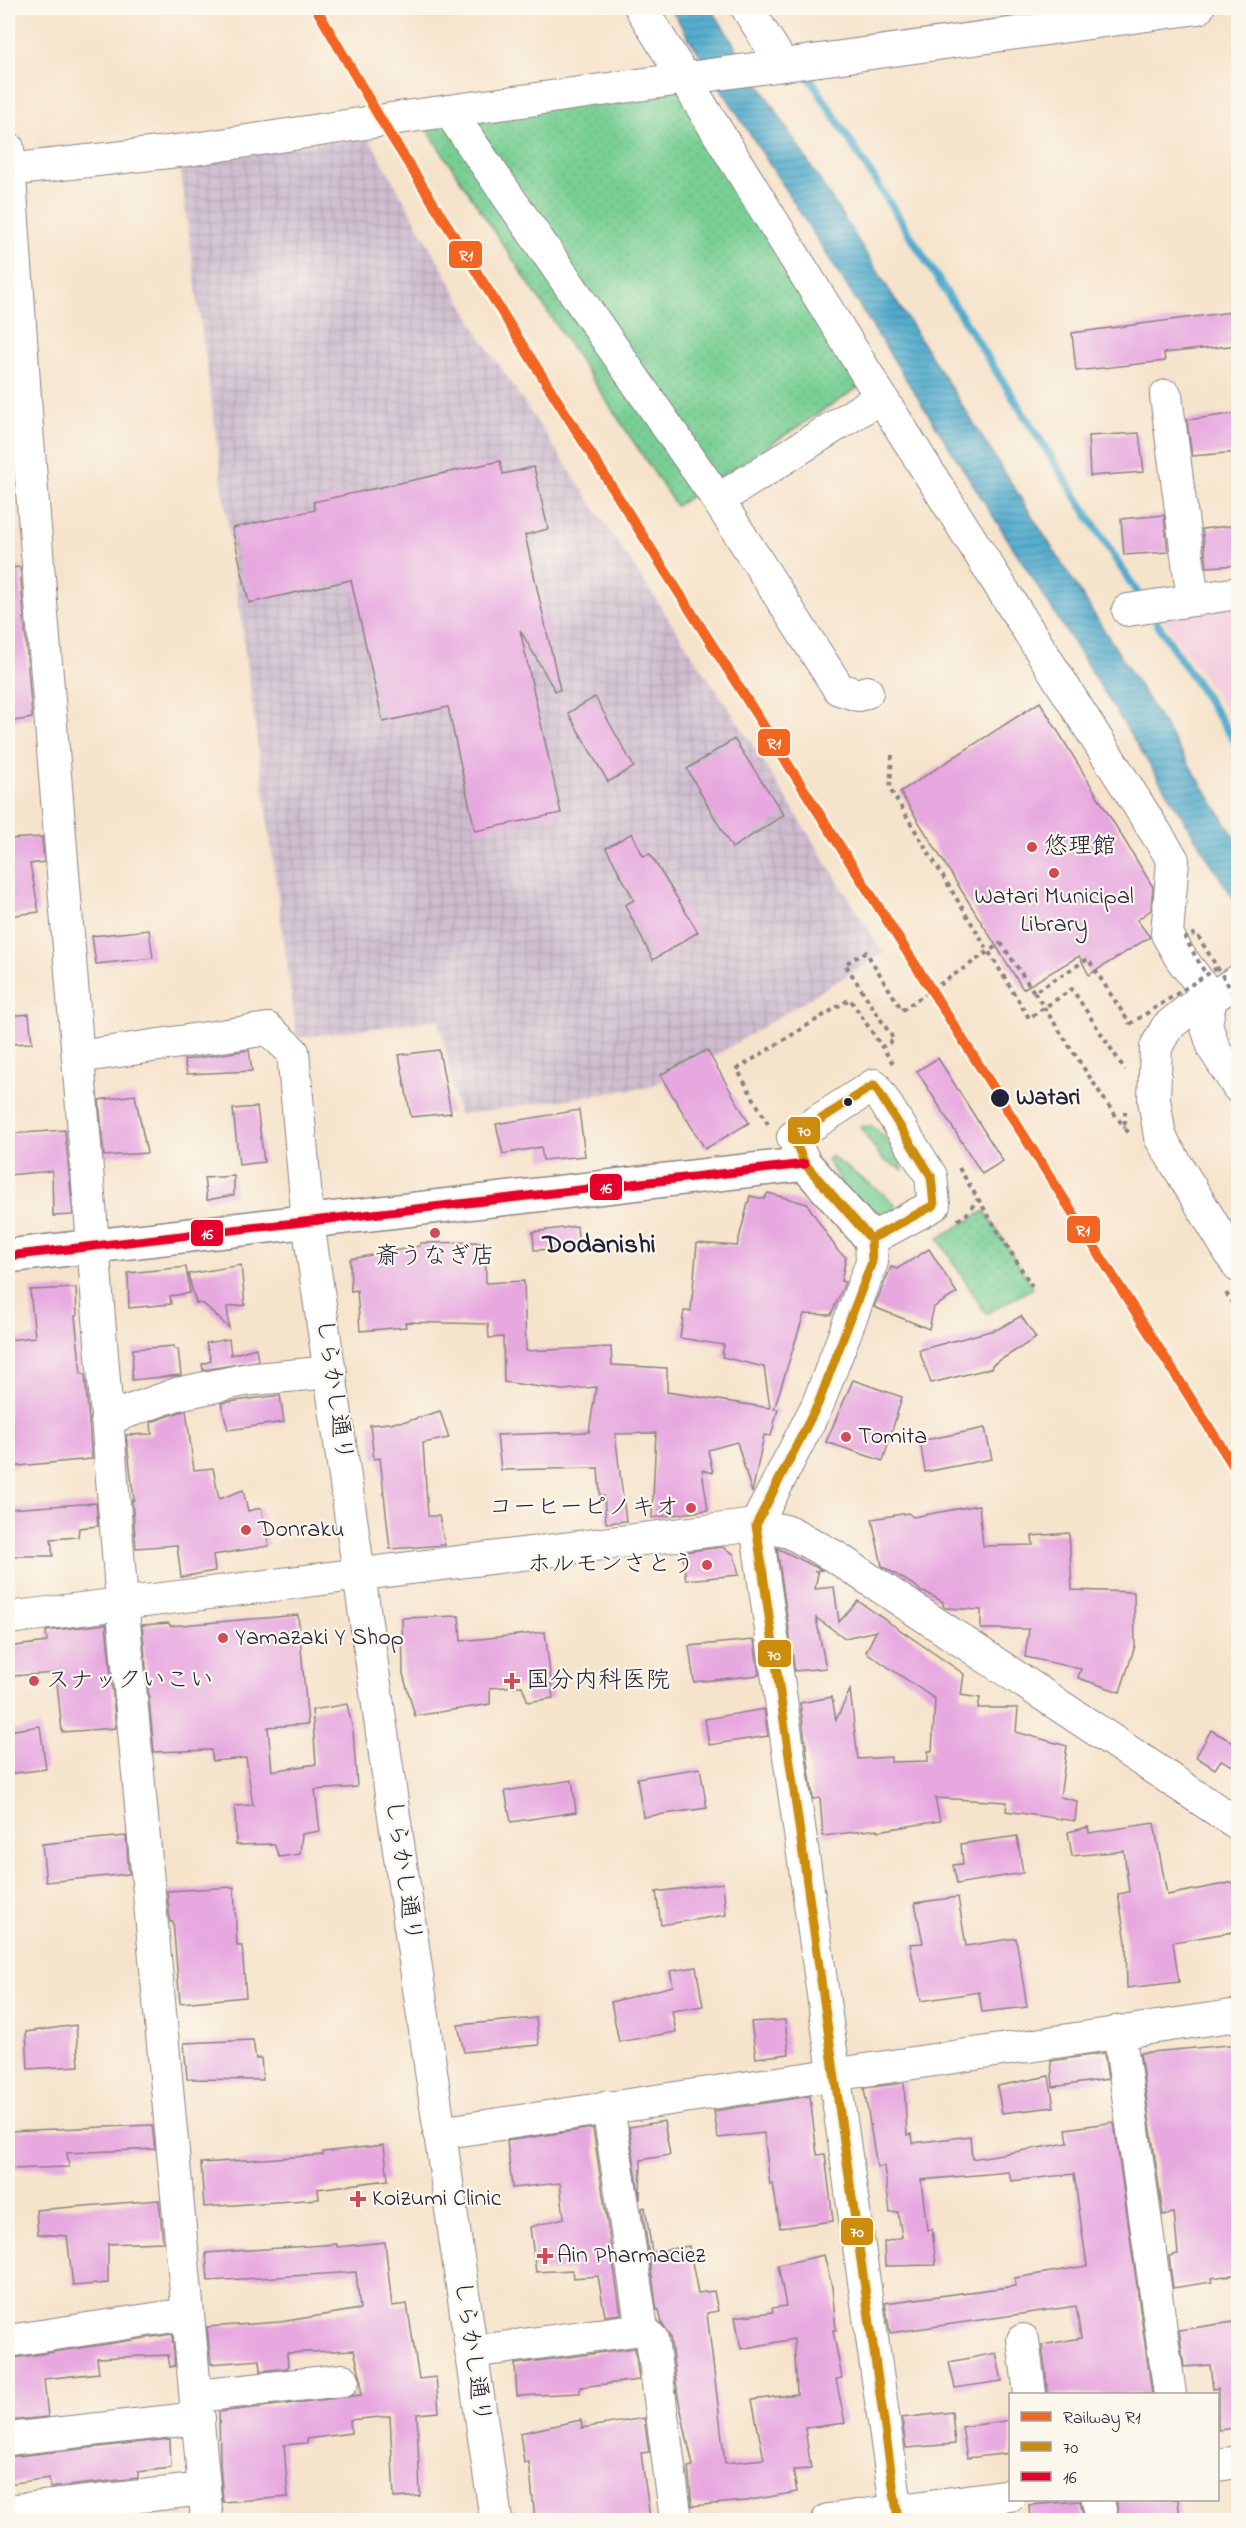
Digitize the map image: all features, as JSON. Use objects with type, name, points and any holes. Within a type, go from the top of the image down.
[{"type":"main road","points":[[8,1256],[805,1164],[871,1239]]},
{"type":"street","points":[[641,8],[694,77],[881,397],[1173,860],[1167,934],[1180,957],[1218,990]]},
{"type":"street","points":[[747,8],[776,66]]},
{"type":"street","points":[[8,170],[195,149],[449,111],[1198,8]]},
{"type":"street","points":[[449,111],[718,500],[839,689],[858,695],[867,692]]},
{"type":"street","points":[[8,148],[18,442],[78,1056],[123,1603],[207,2520]]},
{"type":"street","points":[[1166,396],[1193,600]]},
{"type":"street","points":[[718,500],[881,397]]},
{"type":"street","points":[[1128,610],[1239,593]]},
{"type":"street","points":[[1228,974],[1218,990],[1206,1024],[1214,1049],[1239,1087]]},
{"type":"street","points":[[1218,990],[1197,1003],[1167,1027],[1156,1047],[1154,1100],[1160,1137],[1239,1266]]},
{"type":"street","name":"しらかし通り","points":[[78,1056],[268,1029],[293,1052],[308,1222],[361,1573],[439,2133],[496,2520]]},
{"type":"street","points":[[805,1164],[793,1137],[874,1085],[931,1176],[934,1205],[871,1239],[872,1262],[818,1404],[756,1525],[897,2516]]},
{"type":"street","points":[[107,1419],[188,1392],[244,1380],[330,1372]]},
{"type":"street","points":[[8,1618],[756,1525],[790,1532],[837,1558],[1239,1824]]},
{"type":"street","points":[[439,2133],[1239,2015]]},
{"type":"street","points":[[1119,2031],[1170,2393]]},
{"type":"street","points":[[608,2108],[642,2329],[652,2339],[676,2520]]},
{"type":"street","points":[[8,2341],[187,2314]]},
{"type":"street","points":[[471,2352],[642,2329]]},
{"type":"street","points":[[1023,2340],[1030,2393]]},
{"type":"street","points":[[8,2439],[343,2380]]},
{"type":"street","points":[[1219,2465],[1239,2462]]},
{"type":"street","points":[[16,2510],[204,2489]]},
{"type":"street","points":[[828,2520],[897,2516],[1009,2495]]},
{"type":"street","points":[[1098,2501],[1102,2520]]},
{"type":"path","points":[[892,755],[890,789],[1029,1018],[1072,989],[1125,1070]]},
{"type":"path","points":[[1196,933],[1228,974],[1218,990],[1185,938],[1196,933]]},
{"type":"path","points":[[890,1034],[845,964],[866,952],[902,1010],[1001,943],[1125,1128]]},
{"type":"path","points":[[1034,992],[1088,959],[1130,1023],[1228,974]]},
{"type":"path","points":[[770,1127],[737,1069],[850,999],[882,1047]]},
{"type":"shaded area","points":[[368,136],[483,341],[747,736],[883,953],[710,1059],[649,1087],[458,1115],[439,1019],[297,1038],[180,168],[272,150]]},
{"type":"shaded area","points":[[1238,605],[1238,727],[1162,617]]},
{"type":"green space","points":[[681,87],[865,383],[676,506],[424,125]]},
{"type":"green space","points":[[872,1126],[891,1146],[903,1170],[883,1160],[860,1127]]},
{"type":"green space","points":[[831,1156],[890,1199],[895,1205],[895,1211],[872,1220],[863,1218],[827,1160]]},
{"type":"green space","points":[[985,1211],[1033,1288],[986,1314],[938,1238]]},
{"type":"water","points":[[670,8],[711,8],[1238,842],[1238,906],[1049,604]]},
{"type":"building","points":[[1239,311],[1239,345],[1164,353],[1165,361],[1076,371],[1072,333]]},
{"type":"building","points":[[1239,413],[1239,452],[1192,456],[1187,420]]},
{"type":"building","points":[[1139,433],[1144,472],[1090,476],[1088,436]]},
{"type":"building","points":[[500,461],[503,474],[534,467],[548,529],[525,535],[560,690],[555,691],[520,630],[561,813],[475,831],[448,707],[383,722],[351,580],[249,603],[232,528],[315,510],[313,502]]},
{"type":"building","points":[[1164,515],[1168,552],[1124,555],[1121,519]]},
{"type":"building","points":[[1239,525],[1239,565],[1207,567],[1202,529]]},
{"type":"building","points":[[20,567],[32,718],[8,722],[8,568]]},
{"type":"building","points":[[595,697],[634,767],[608,782],[568,713]]},
{"type":"building","name":"悠理館","points":[[1040,702],[1153,887],[1151,910],[1137,920],[1150,937],[1089,975],[1079,956],[1023,989],[900,792]]},
{"type":"building","points":[[734,739],[784,815],[732,848],[687,769]]},
{"type":"building","points":[[632,833],[643,856],[650,854],[698,932],[653,960],[625,905],[634,900],[606,848]]},
{"type":"building","points":[[42,837],[44,862],[30,864],[39,912],[8,916],[8,839]]},
{"type":"building","points":[[149,930],[153,958],[96,964],[92,936]]},
{"type":"building","points":[[29,1014],[32,1043],[8,1044],[8,1016]]},
{"type":"building","points":[[249,1050],[252,1071],[187,1074],[184,1060]]},
{"type":"building","points":[[439,1050],[451,1113],[411,1117],[399,1055]]},
{"type":"building","points":[[707,1050],[749,1123],[705,1149],[660,1075]]},
{"type":"building","name":"Watari","points":[[938,1058],[1003,1161],[982,1174],[917,1071]]},
{"type":"building","points":[[135,1095],[147,1153],[104,1156],[99,1100]]},
{"type":"building","points":[[257,1107],[264,1162],[239,1165],[233,1109]]},
{"type":"building","points":[[579,1110],[585,1156],[543,1160],[541,1147],[503,1154],[496,1124]]},
{"type":"building","points":[[65,1130],[73,1215],[53,1216],[52,1171],[8,1175],[8,1134]]},
{"type":"building","points":[[234,1176],[234,1195],[207,1200],[204,1178]]},
{"type":"building","points":[[768,1193],[807,1204],[838,1251],[846,1257],[841,1281],[845,1282],[831,1315],[804,1314],[774,1409],[778,1409],[771,1436],[764,1435],[752,1493],[737,1442],[708,1450],[713,1473],[702,1470],[708,1510],[652,1518],[656,1433],[615,1434],[626,1521],[606,1523],[604,1496],[600,1496],[598,1468],[501,1470],[497,1435],[589,1432],[596,1387],[562,1390],[504,1382],[503,1337],[489,1338],[488,1324],[405,1322],[406,1327],[360,1331],[357,1290],[351,1291],[350,1259],[420,1246],[420,1243],[485,1242],[486,1283],[524,1281],[526,1351],[611,1347],[612,1365],[667,1368],[667,1392],[770,1408],[764,1367],[722,1357],[724,1345],[680,1338],[684,1311],[691,1311],[697,1243],[737,1246],[750,1196],[764,1199]]},
{"type":"building","points":[[577,1226],[579,1248],[534,1250],[533,1232]]},
{"type":"building","points":[[929,1249],[957,1293],[934,1307],[929,1329],[874,1307],[891,1267],[897,1269]]},
{"type":"building","points":[[241,1265],[245,1305],[227,1307],[229,1328],[204,1304],[196,1303],[188,1274]]},
{"type":"building","points":[[186,1267],[190,1293],[170,1296],[171,1304],[129,1308],[128,1273]]},
{"type":"building","points":[[76,1288],[77,1316],[75,1316],[81,1374],[85,1374],[92,1459],[8,1467],[8,1340],[35,1337],[30,1290]]},
{"type":"building","points":[[1021,1316],[1036,1338],[992,1365],[992,1368],[931,1383],[919,1350],[998,1329]]},
{"type":"building","points":[[229,1339],[231,1355],[256,1348],[258,1361],[203,1370],[202,1364],[211,1361],[206,1343]]},
{"type":"building","points":[[174,1346],[174,1349],[178,1349],[181,1375],[132,1380],[133,1349]]},
{"type":"building","points":[[853,1380],[902,1397],[883,1461],[826,1442]]},
{"type":"building","points":[[280,1395],[284,1422],[228,1430],[221,1403]]},
{"type":"building","points":[[186,1410],[194,1470],[213,1468],[219,1499],[243,1490],[248,1511],[261,1508],[269,1546],[213,1555],[215,1571],[181,1577],[177,1545],[136,1548],[132,1500],[134,1500],[126,1435],[152,1434],[151,1422]]},
{"type":"building","points":[[440,1411],[449,1438],[423,1443],[428,1516],[439,1516],[445,1545],[390,1549],[380,1458],[374,1459],[370,1425],[408,1421]]},
{"type":"building","points":[[985,1428],[992,1459],[925,1472],[920,1441]]},
{"type":"building","points":[[96,1503],[98,1526],[79,1528],[78,1537],[51,1539],[53,1556],[8,1556],[8,1509]]},
{"type":"building","points":[[979,1505],[983,1546],[1033,1545],[1032,1536],[1069,1533],[1072,1590],[1134,1592],[1135,1646],[1120,1692],[1078,1678],[1081,1669],[1025,1657],[1029,1629],[981,1629],[981,1610],[946,1608],[943,1602],[921,1592],[917,1587],[882,1566],[872,1519],[908,1513],[913,1517]]},
{"type":"building","points":[[722,1547],[734,1554],[739,1575],[686,1580],[682,1552]]},
{"type":"building","points":[[777,1548],[822,1570],[815,1571],[818,1573],[815,1589],[834,1587],[839,1622],[858,1601],[964,1674],[961,1695],[980,1698],[978,1708],[1018,1708],[1016,1732],[1067,1746],[1060,1797],[1077,1801],[1075,1821],[1006,1811],[1007,1802],[935,1798],[940,1821],[878,1831],[878,1829],[823,1836],[820,1798],[813,1799],[800,1703],[832,1697],[836,1720],[850,1690],[858,1759],[891,1757],[891,1762],[928,1761],[928,1751],[932,1751],[935,1699],[866,1652],[876,1631],[845,1638],[816,1618],[826,1668],[795,1671]]},
{"type":"building","points":[[298,1615],[308,1724],[268,1727],[272,1771],[316,1764],[312,1710],[347,1704],[353,1730],[357,1787],[315,1790],[320,1831],[302,1834],[300,1854],[279,1857],[274,1844],[236,1845],[235,1806],[253,1805],[246,1758],[213,1761],[211,1750],[154,1752],[142,1625],[169,1623],[170,1626]]},
{"type":"building","points":[[459,1616],[461,1641],[545,1632],[553,1698],[528,1702],[522,1686],[490,1688],[490,1704],[415,1716],[403,1674],[402,1618]]},
{"type":"building","points":[[106,1624],[116,1728],[62,1732],[56,1673],[11,1676],[8,1647],[47,1642],[46,1631]]},
{"type":"building","points":[[754,1640],[759,1675],[694,1682],[689,1646]]},
{"type":"building","points":[[764,1709],[768,1736],[709,1745],[705,1719]]},
{"type":"building","points":[[40,1726],[46,1769],[8,1774],[8,1731]]},
{"type":"building","points":[[1211,1730],[1239,1746],[1239,1769],[1221,1760],[1215,1769],[1196,1757]]},
{"type":"building","points":[[700,1768],[707,1808],[643,1817],[637,1778]]},
{"type":"building","points":[[572,1780],[576,1812],[511,1822],[505,1791]]},
{"type":"building","points":[[1154,1823],[1167,1895],[1235,1882],[1239,1902],[1239,1931],[1173,1942],[1179,1982],[1127,1988],[1126,1942],[1118,1894],[1129,1892],[1124,1851],[1072,1856],[1068,1832],[1088,1827],[1089,1833]]},
{"type":"building","points":[[126,1836],[129,1874],[46,1882],[42,1844]]},
{"type":"building","points":[[1017,1836],[1023,1873],[957,1884],[953,1865],[963,1864],[961,1844]]},
{"type":"building","points":[[723,1883],[726,1915],[661,1925],[656,1892]]},
{"type":"building","points":[[234,1887],[237,1946],[242,1946],[246,1997],[180,2003],[173,1922],[170,1922],[167,1891]]},
{"type":"building","points":[[958,1897],[966,1946],[1016,1938],[1027,2007],[982,2012],[979,1992],[921,2001],[910,1944],[923,1943],[915,1903]]},
{"type":"building","points":[[696,1967],[703,2006],[672,2011],[676,2032],[619,2042],[611,2002],[673,1986],[670,1971]]},
{"type":"building","points":[[536,2018],[539,2045],[464,2052],[458,2025]]},
{"type":"building","points":[[785,2020],[789,2054],[756,2058],[751,2022]]},
{"type":"building","points":[[76,2025],[79,2066],[28,2069],[26,2032]]},
{"type":"building","points":[[253,2040],[256,2059],[261,2058],[263,2080],[187,2079],[184,2043]]},
{"type":"building","points":[[1239,2044],[1239,2274],[1211,2278],[1212,2282],[1173,2288],[1169,2256],[1178,2254],[1174,2213],[1163,2215],[1140,2053]]},
{"type":"building","points":[[1104,2053],[1108,2079],[1053,2087],[1051,2061]]},
{"type":"building","points":[[1049,2076],[1054,2107],[1002,2113],[997,2086]]},
{"type":"building","points":[[904,2083],[907,2135],[912,2134],[913,2143],[970,2136],[972,2159],[1068,2143],[1066,2129],[1114,2122],[1152,2393],[1048,2393],[1042,2345],[1081,2338],[1076,2306],[890,2333],[885,2303],[1015,2286],[1015,2278],[1087,2266],[1074,2174],[1011,2181],[1009,2172],[921,2180],[927,2230],[932,2229],[936,2265],[885,2266],[884,2242],[902,2237],[898,2212],[890,2213],[884,2166],[877,2167],[864,2088]]},
{"type":"building","points":[[810,2096],[817,2155],[825,2154],[833,2221],[780,2228],[773,2184],[770,2185],[764,2133],[718,2138],[714,2111]]},
{"type":"building","points":[[664,2121],[670,2155],[641,2160],[640,2200],[629,2127]]},
{"type":"building","points":[[152,2125],[155,2149],[67,2153],[69,2167],[8,2169],[8,2131]]},
{"type":"building","points":[[593,2128],[621,2314],[605,2316],[598,2276],[573,2278],[572,2270],[536,2272],[530,2227],[564,2218],[560,2183],[512,2188],[507,2141]]},
{"type":"building","points":[[384,2145],[388,2180],[318,2189],[319,2199],[204,2207],[201,2163],[323,2155],[323,2152]]},
{"type":"building","points":[[159,2200],[163,2242],[108,2244],[108,2283],[73,2286],[67,2236],[38,2234],[36,2210]]},
{"type":"building","points":[[645,2207],[652,2252],[689,2246],[698,2293],[714,2291],[718,2311],[707,2313],[725,2463],[764,2459],[752,2400],[797,2394],[794,2339],[741,2349],[735,2317],[773,2312],[772,2308],[786,2306],[778,2265],[824,2255],[832,2287],[836,2330],[833,2330],[842,2378],[836,2379],[845,2423],[805,2428],[811,2469],[793,2470],[797,2492],[746,2501],[692,2506],[688,2467],[693,2466],[678,2397],[670,2337],[662,2324],[659,2310],[657,2310],[642,2208]]},
{"type":"building","points":[[385,2242],[392,2306],[407,2304],[419,2379],[436,2377],[439,2412],[417,2414],[420,2496],[394,2498],[390,2416],[350,2420],[351,2433],[307,2439],[307,2443],[284,2445],[288,2497],[223,2502],[219,2412],[361,2395],[361,2379],[354,2350],[287,2353],[288,2368],[261,2371],[260,2360],[211,2364],[207,2327],[280,2322],[360,2309],[356,2272],[208,2281],[206,2253],[337,2244],[337,2247]]},
{"type":"building","points":[[1233,2322],[1239,2351],[1239,2428],[1219,2430],[1219,2393],[1218,2388],[1213,2389],[1210,2365],[1184,2367],[1179,2330]]},
{"type":"building","points":[[172,2334],[175,2366],[170,2367],[168,2355],[97,2358],[99,2373],[44,2379],[48,2417],[8,2421],[8,2359]]},
{"type":"building","points":[[635,2348],[639,2380],[580,2387],[580,2393],[517,2396],[515,2364]]},
{"type":"building","points":[[996,2353],[1002,2381],[955,2388],[949,2362]]},
{"type":"building","points":[[952,2412],[955,2444],[906,2448],[902,2418]]},
{"type":"building","points":[[644,2418],[649,2452],[641,2453],[650,2518],[603,2520],[603,2517],[535,2520],[529,2462],[524,2463],[520,2433],[581,2420],[582,2428]]},
{"type":"building","points":[[1009,2420],[1009,2453],[967,2458],[962,2427]]},
{"type":"building","points":[[170,2439],[171,2468],[138,2472],[138,2478],[50,2488],[49,2478],[8,2484],[8,2457]]},
{"type":"building","points":[[1080,2501],[1084,2520],[1030,2520],[1029,2505]]},
{"type":"building","points":[[1116,2501],[1178,2501],[1180,2520],[1119,2520]]},
{"type":"building","points":[[142,2514],[143,2520],[85,2520]]},
{"type":"waterway","points":[[810,78],[1138,594]]},
{"type":"waterway","points":[[1157,623],[1238,746]]},
{"type":"rail line","name":"R1","points":[[316,8],[381,120],[615,492],[1238,1473]]},
{"type":"transit line","name":"70","points":[[871,1239],[934,1205],[931,1176],[874,1085],[793,1137],[805,1164],[871,1239],[872,1262],[818,1404],[756,1525],[898,2520]]},
{"type":"transit line","name":"16","points":[[8,1256],[805,1164]]},
{"type":"place","name":"悠理館","points":[[1032,847]]},
{"type":"place","name":"Watari Municipal Library","points":[[1054,873]]},
{"type":"place","name":"Watari","points":[[1000,1098]]},
{"type":"place","name":"斎うなぎ店","points":[[435,1233]]},
{"type":"place","name":"Tomita","points":[[846,1437]]},
{"type":"place","name":"コーヒーピノキオ","points":[[691,1508]]},
{"type":"place","name":"Donraku","points":[[246,1530]]},
{"type":"place","name":"ホルモンさとう","points":[[707,1565]]},
{"type":"place","name":"Yamazaki Y Shop","points":[[223,1638]]},
{"type":"place","name":"スナックいこい","points":[[34,1681]]},
{"type":"place","name":"国分内科医院","points":[[512,1681]]},
{"type":"place","name":"Koizumi Clinic","points":[[358,2199]]},
{"type":"place","name":"Ain Pharmaciez","points":[[545,2256]]},
{"type":"district","name":"Dodanishi","points":[[599,1245]]}]
